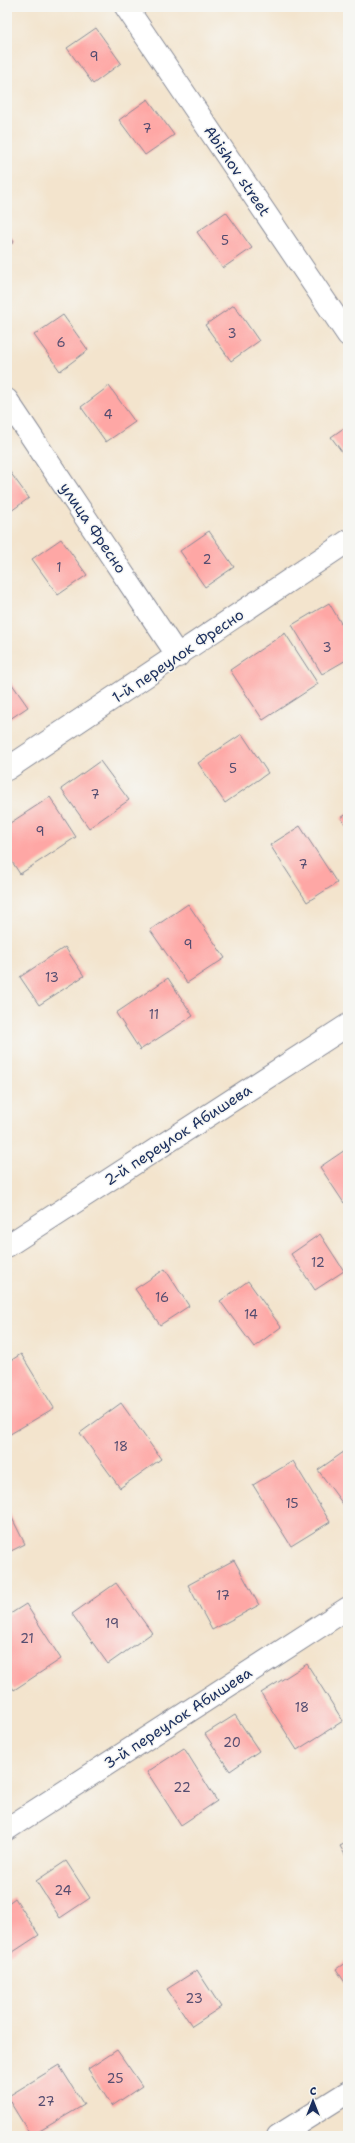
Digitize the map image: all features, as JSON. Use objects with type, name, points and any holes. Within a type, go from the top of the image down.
[{"type":"street","name":"Abishov street","points":[[126,7],[348,335]]},
{"type":"street","name":"улица Фресно","points":[[7,400],[178,656]]},
{"type":"street","name":"1-й переулок Фресно","points":[[7,769],[348,541]]},
{"type":"street","name":"2-й переулок Абишева","points":[[7,1246],[348,1025]]},
{"type":"street","name":"3-й переулок Абишева","points":[[7,1829],[348,1608]]},
{"type":"street","points":[[278,2136],[348,2092]]},
{"type":"building","points":[[96,28],[121,63],[93,84],[67,48]]},
{"type":"building","points":[[148,99],[174,135],[145,155],[119,120]]},
{"type":"building","points":[[226,212],[252,248],[223,268],[197,232]]},
{"type":"building","points":[[7,231],[14,242],[7,247]]},
{"type":"building","points":[[234,305],[259,341],[231,361],[205,325]]},
{"type":"building","points":[[63,315],[88,350],[60,371],[34,335]]},
{"type":"building","points":[[109,386],[135,422],[106,442],[81,407]]},
{"type":"building","points":[[348,425],[348,460],[331,437]]},
{"type":"building","points":[[7,468],[29,498],[7,514]]},
{"type":"building","points":[[209,531],[234,567],[205,587],[180,551]]},
{"type":"building","points":[[61,539],[87,575],[58,595],[32,559]]},
{"type":"building","points":[[329,603],[348,635],[348,659],[322,674],[292,625]]},
{"type":"building","points":[[285,633],[318,684],[263,720],[230,670]]},
{"type":"building","points":[[7,677],[28,707],[7,721]]},
{"type":"building","points":[[242,734],[268,773],[225,803],[198,763]]},
{"type":"building","points":[[100,761],[129,800],[89,828],[61,789]]},
{"type":"building","points":[[50,797],[76,837],[20,874],[7,854],[7,825]]},
{"type":"building","points":[[348,813],[348,828],[341,818]]},
{"type":"building","points":[[300,826],[337,883],[307,902],[270,845]]},
{"type":"building","points":[[188,904],[225,958],[187,983],[150,930]]},
{"type":"building","points":[[65,947],[84,976],[39,1005],[20,977]]},
{"type":"building","points":[[168,978],[193,1016],[140,1050],[116,1013]]},
{"type":"building","points":[[348,1148],[348,1201],[344,1203],[320,1167]]},
{"type":"building","points":[[320,1234],[344,1271],[315,1290],[291,1254]]},
{"type":"building","points":[[165,1269],[189,1306],[160,1325],[135,1289]]},
{"type":"building","points":[[248,1281],[281,1327],[254,1347],[220,1301]]},
{"type":"building","points":[[21,1354],[54,1408],[7,1436],[7,1363]]},
{"type":"building","points":[[121,1403],[161,1459],[120,1488],[80,1433]]},
{"type":"building","points":[[348,1449],[348,1511],[318,1470]]},
{"type":"building","points":[[293,1461],[330,1522],[291,1546],[253,1485]]},
{"type":"building","points":[[7,1508],[25,1544],[7,1553]]},
{"type":"building","points":[[234,1560],[259,1605],[212,1630],[188,1585]]},
{"type":"building","points":[[116,1583],[152,1633],[108,1664],[72,1614]]},
{"type":"building","points":[[26,1604],[61,1659],[14,1690],[7,1679],[7,1616]]},
{"type":"building","points":[[307,1664],[343,1721],[297,1750],[261,1693]]},
{"type":"building","points":[[235,1715],[259,1751],[230,1771],[205,1734]]},
{"type":"building","points":[[184,1748],[217,1801],[181,1825],[147,1772]]},
{"type":"building","points":[[348,1842],[348,1860],[340,1846]]},
{"type":"building","points":[[66,1861],[90,1898],[60,1918],[36,1881]]},
{"type":"building","points":[[15,1898],[39,1935],[10,1954],[7,1950],[7,1904]]},
{"type":"building","points":[[348,1961],[348,1987],[336,1969]]},
{"type":"building","points":[[197,1970],[221,2007],[192,2026],[167,1989]]},
{"type":"building","points":[[117,2050],[142,2086],[112,2106],[88,2069]]},
{"type":"building","points":[[59,2065],[84,2105],[31,2136],[7,2097]]}]
